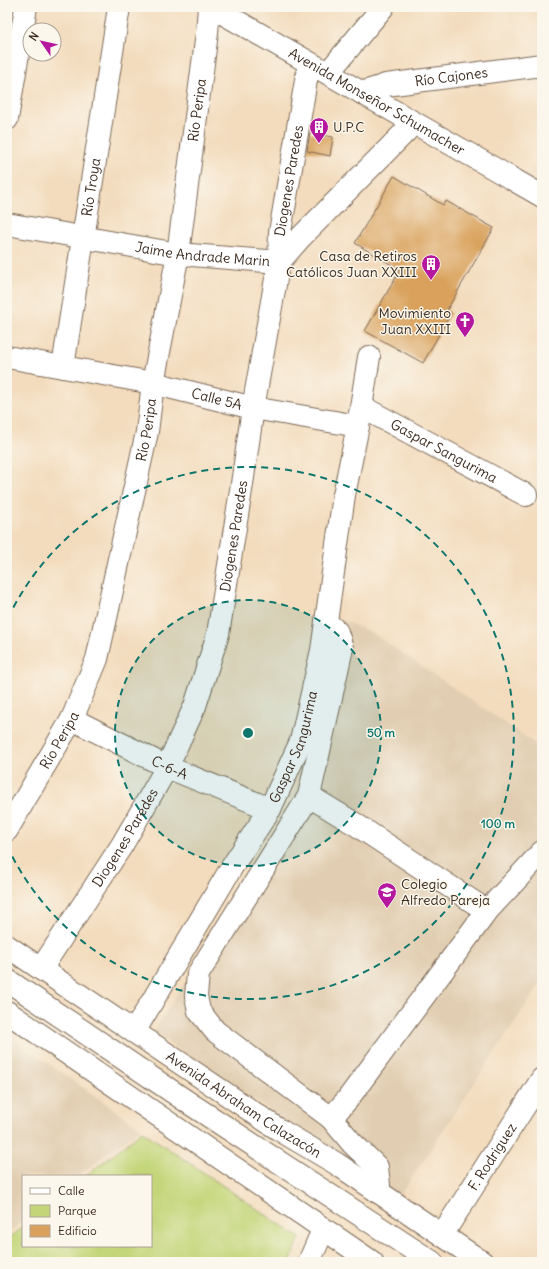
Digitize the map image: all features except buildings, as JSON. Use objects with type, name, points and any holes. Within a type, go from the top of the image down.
[{"type":"street","points":[[7,119],[26,7]]},
{"type":"street","name":"Río Troya","points":[[63,367],[119,7]]},
{"type":"street","name":"Río Peripa","points":[[7,830],[72,719],[97,659],[147,432],[153,382],[178,254],[207,33],[209,7]]},
{"type":"street","name":"Avenida Monseñor Schumacher","points":[[212,7],[542,196]]},
{"type":"street","points":[[318,68],[383,7]]},
{"type":"street","name":"Río Cajones","points":[[362,94],[386,85],[542,65]]},
{"type":"street","name":"Diogenes Paredes","points":[[41,969],[122,845],[167,767],[195,706],[218,634],[253,408],[279,262],[280,232],[318,68]]},
{"type":"street","name":"Jaime Andrade Marin","points":[[7,224],[178,254],[279,262],[311,227],[414,123]]},
{"type":"street","name":"Calle 5A","points":[[7,357],[153,382],[253,408],[360,416]]},
{"type":"street","points":[[360,416],[369,357]]},
{"type":"street","name":"Gaspar Sangurima","points":[[134,1032],[233,865],[270,809],[301,741],[322,650],[344,495],[360,416],[526,495]]},
{"type":"street","points":[[326,622],[337,632],[342,648],[328,703],[309,796],[198,974],[196,996],[199,1011],[215,1031],[331,1118],[352,1143],[377,1167],[379,1185],[378,1192]]},
{"type":"street","name":"C-6-A","points":[[72,719],[167,767],[270,809]]},
{"type":"street","points":[[309,796],[355,824],[488,911]]},
{"type":"street","points":[[331,1118],[347,1100],[488,911],[542,852]]},
{"type":"street","name":"Avenida Abraham Calazacón","points":[[7,946],[278,1129],[378,1192],[482,1262]]},
{"type":"street","name":"Avenida Abraham Calazacón","points":[[7,980],[192,1105],[432,1262]]},
{"type":"street","points":[[7,1012],[104,1077],[323,1230],[372,1262]]},
{"type":"street","name":"F. Rodriguez","points":[[442,1235],[542,1079]]},
{"type":"street","points":[[309,1262],[323,1230]]},
{"type":"shaded area","name":"Colegio Alfredo Pareja","points":[[342,620],[371,632],[542,748],[542,981],[399,1197],[153,1032],[278,838],[325,697]]},
{"type":"shaded area","points":[[7,1035],[141,1128],[79,1175],[22,1175],[22,1222],[7,1234]]},
{"type":"green space","points":[[142,1131],[300,1238],[290,1262],[7,1262],[7,1240],[22,1228],[22,1247],[152,1247],[152,1175],[87,1175]]},
{"type":"place","name":"U.P.C","points":[[319,144]]},
{"type":"place","name":"Casa de Retiros Católicos Juan XXIII","points":[[431,281]]},
{"type":"place","name":"Movimiento Juan XXIII","points":[[465,338]]},
{"type":"place","name":"Colegio Alfredo Pareja","points":[[387,909]]}]
